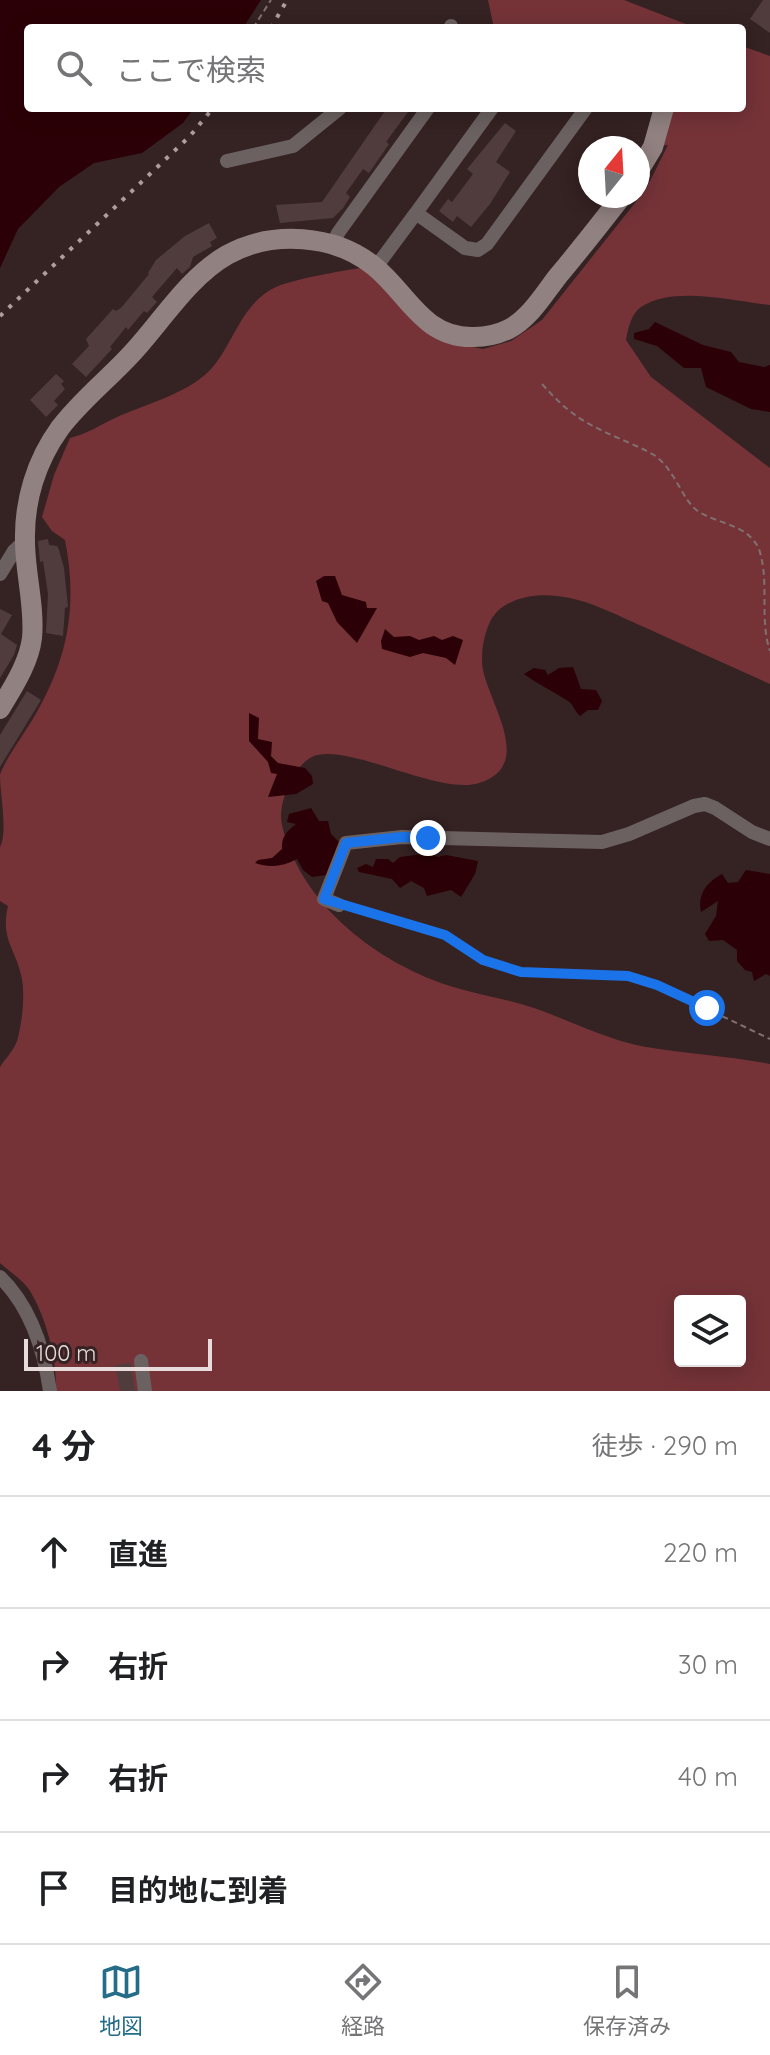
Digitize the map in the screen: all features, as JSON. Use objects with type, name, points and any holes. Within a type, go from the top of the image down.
[{"type":"street","points":[[227,161],[293,146],[335,112]]},
{"type":"street","points":[[333,245],[338,233],[425,112]]},
{"type":"street","points":[[376,267],[489,112]]},
{"type":"street","points":[[416,213],[465,248],[478,250],[487,244],[583,112]]},
{"type":"street","points":[[650,152],[663,112]]},
{"type":"street","points":[[0,709],[17,681],[32,641],[25,541],[30,493],[39,462],[79,405],[126,360],[200,276],[226,255],[255,243],[285,238],[333,245],[376,267],[424,321],[441,332],[462,338],[485,337],[510,329],[529,313],[612,208]]},
{"type":"street","points":[[0,574],[14,551],[25,541]]},
{"type":"street","points":[[339,905],[324,899],[346,843],[402,837],[602,842],[705,804],[770,839]]},
{"type":"street","points":[[0,1277],[28,1316],[39,1340],[50,1391]]},
{"type":"street","points":[[141,1361],[145,1391]]},
{"type":"path","points":[[256,24],[271,0]]},
{"type":"path","points":[[542,384],[562,406],[590,425],[654,456],[671,469],[695,510],[738,527],[754,538],[768,582],[770,651]]},
{"type":"path","points":[[339,905],[445,935],[483,960],[521,972],[628,976],[657,985],[770,1039]]},
{"type":"shaded area","points":[[0,0],[261,0],[246,24],[24,24],[24,112],[191,112],[183,123],[142,153],[94,163],[59,187],[18,229],[0,268]]},
{"type":"shaded area","points":[[488,0],[624,0],[686,24],[493,24]]},
{"type":"shaded area","points":[[746,47],[770,56],[770,305],[704,296],[654,300],[635,314],[626,340],[651,377],[770,468],[770,684],[591,604],[548,595],[521,598],[512,601],[492,618],[483,643],[483,670],[505,733],[507,749],[504,763],[496,775],[479,783],[462,785],[327,754],[312,757],[293,777],[284,797],[281,817],[291,852],[319,899],[360,938],[408,969],[445,984],[534,1008],[632,1044],[770,1064],[770,1391],[56,1391],[52,1351],[40,1311],[28,1288],[0,1263],[0,1067],[17,1041],[23,994],[19,968],[7,936],[8,906],[0,901],[0,847],[4,823],[0,775],[46,695],[67,632],[70,587],[65,540],[52,531],[42,517],[54,475],[70,438],[176,393],[199,380],[217,362],[245,315],[264,294],[307,278],[366,267],[451,343],[483,349],[511,341],[542,320],[631,208],[650,208],[650,181],[668,145],[660,146],[673,112],[746,112]]},
{"type":"shaded area","points":[[655,322],[703,345],[731,352],[739,362],[764,367],[770,365],[770,412],[751,409],[706,387],[701,368],[684,368],[657,346],[634,339],[634,333],[649,329]]},
{"type":"shaded area","points":[[324,576],[335,576],[342,595],[366,602],[367,608],[377,608],[357,643],[337,622],[328,603],[322,601],[316,581]]},
{"type":"shaded area","points":[[385,629],[394,637],[410,636],[419,640],[434,636],[442,640],[453,636],[463,640],[455,665],[446,658],[423,653],[410,657],[382,649]]},
{"type":"shaded area","points":[[573,667],[581,689],[596,690],[602,701],[598,710],[588,710],[580,716],[568,701],[524,674],[534,668],[545,670],[548,675],[559,668]]},
{"type":"shaded area","points":[[249,713],[259,718],[258,739],[272,742],[271,756],[278,763],[305,768],[312,776],[313,784],[296,794],[268,797],[277,774],[271,773],[268,762],[249,741]]},
{"type":"shaded area","points":[[311,808],[319,821],[328,821],[331,834],[339,842],[326,875],[312,877],[303,870],[297,859],[276,866],[255,863],[272,858],[282,849],[285,835],[296,824],[287,822],[289,814]]},
{"type":"shaded area","points":[[430,853],[438,857],[446,855],[478,861],[475,874],[461,897],[451,890],[427,896],[424,888],[411,881],[400,888],[392,879],[359,872],[357,868],[366,864],[373,867],[376,859],[388,859],[393,863],[400,857]]},
{"type":"shaded area","points":[[746,870],[770,874],[770,976],[766,974],[754,981],[752,972],[745,970],[737,961],[737,950],[723,940],[709,941],[705,934],[716,916],[718,901],[701,912],[700,906],[704,889],[712,881],[722,874],[728,883],[738,882]]},
{"type":"building","points":[[763,0],[770,0],[770,33],[750,19]]},
{"type":"building","points":[[384,112],[408,112],[369,173],[363,169],[346,193],[350,197],[333,218],[280,223],[276,205],[322,202]]},
{"type":"building","points":[[505,123],[516,131],[496,162],[510,172],[471,227],[457,216],[453,222],[439,211],[448,199],[452,202],[473,174],[467,169]]},
{"type":"building","points":[[209,223],[217,238],[210,242],[212,246],[193,257],[190,267],[182,274],[177,268],[152,297],[157,302],[147,313],[144,311],[128,330],[126,327],[110,347],[112,349],[86,377],[72,364],[89,346],[86,339],[113,309],[121,308],[149,274],[156,260],[185,236]]},
{"type":"building","points":[[56,374],[64,381],[61,384],[65,389],[54,401],[58,405],[46,417],[30,400]]},
{"type":"building","points":[[48,539],[49,545],[57,546],[64,568],[68,607],[65,608],[63,636],[46,633],[48,594],[38,541]]},
{"type":"building","points":[[0,609],[12,615],[1,634],[17,645],[0,678]]},
{"type":"building","points":[[27,691],[41,700],[0,767],[0,735]]},
{"type":"building","points":[[131,1363],[135,1391],[120,1391],[115,1365]]},
{"type":"railway","points":[[273,24],[287,0]]},
{"type":"railway","points":[[0,316],[190,136],[210,112]]},
{"type":"route","points":[[428,838],[402,837],[346,843],[324,899],[445,935],[483,960],[521,972],[628,976],[657,985],[707,1008]]}]
